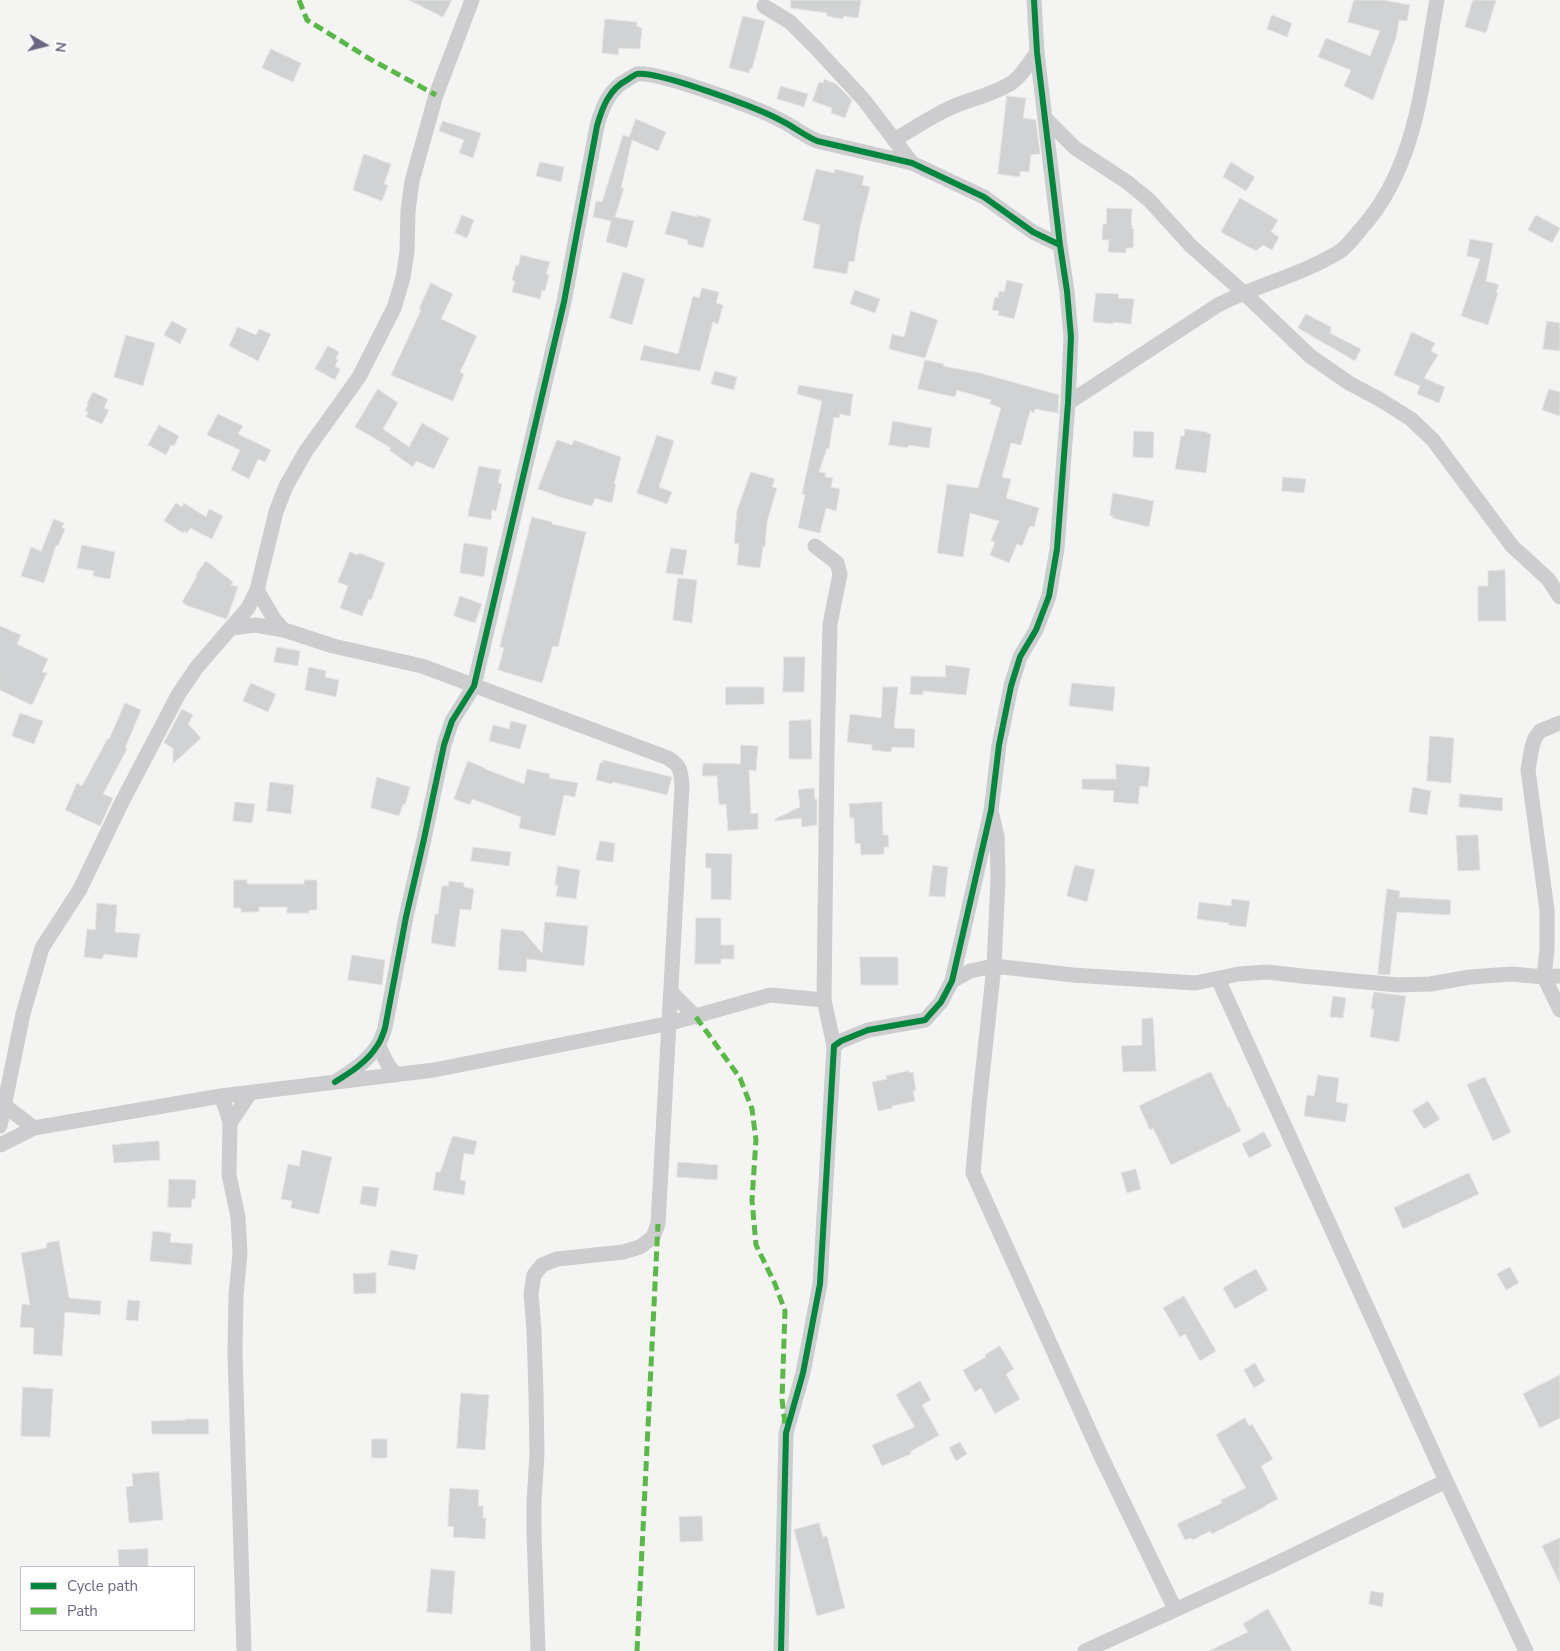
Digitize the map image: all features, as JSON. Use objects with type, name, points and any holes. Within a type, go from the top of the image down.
[{"type":"street","points":[[0,1126],[23,1014],[42,948],[80,889],[122,802],[178,695],[197,667],[248,608],[257,590],[276,512],[286,486],[306,451],[359,377],[394,308],[403,278],[407,250],[408,211],[412,181],[436,95],[472,0]]},
{"type":"street","points":[[834,1046],[868,1030],[925,1020],[942,1002],[952,981],[978,874],[991,811],[999,745],[1011,686],[1020,657],[1036,630],[1050,596],[1058,549],[1071,337],[1038,52],[1034,0]]},
{"type":"street","points":[[1068,403],[1218,305],[1243,292],[1298,272],[1341,250],[1367,222],[1388,191],[1409,144],[1423,88],[1437,0]]},
{"type":"street","points":[[764,6],[790,22],[814,46],[864,100],[912,163]]},
{"type":"street","points":[[894,140],[943,112],[1013,81],[1024,71],[1038,52]]},
{"type":"street","points":[[336,1082],[354,1071],[378,1046],[385,1028],[406,917],[444,745],[452,722],[474,686],[564,302],[596,126],[603,106],[617,84],[637,74],[682,83],[766,113],[817,141],[912,163],[984,197],[1033,232],[1060,245]]},
{"type":"street","points":[[1046,119],[1075,148],[1127,182],[1149,200],[1191,246],[1243,292],[1310,356],[1349,383],[1410,419],[1432,440],[1512,546],[1548,579],[1560,598]]},
{"type":"street","points":[[781,1651],[786,1433],[803,1373],[820,1284],[834,1046],[824,1000],[827,754],[830,624],[840,574],[837,563],[814,546]]},
{"type":"street","points":[[257,590],[274,619],[284,630]]},
{"type":"street","points":[[231,628],[256,625],[284,630],[333,646],[422,666],[668,758],[677,763],[681,773],[682,786],[672,994],[658,1224],[653,1237],[640,1247],[622,1252],[557,1259],[542,1265],[534,1275],[531,1294],[537,1434],[534,1532],[538,1651]]},
{"type":"street","points":[[1560,723],[1540,731],[1535,738],[1528,770],[1547,910],[1547,950],[1544,977],[1560,1010]]},
{"type":"street","points":[[991,811],[997,836],[998,879],[994,966],[973,1173],[1100,1454],[1176,1609]]},
{"type":"street","points":[[952,981],[970,972],[994,966],[1141,980],[1195,982],[1239,974],[1267,972],[1398,985],[1430,984],[1470,977],[1512,974],[1544,977],[1560,976]]},
{"type":"street","points":[[1218,979],[1446,1481],[1526,1651]]},
{"type":"street","points":[[672,994],[696,1017]]},
{"type":"street","points":[[0,1145],[34,1128],[221,1096],[434,1070],[670,1023],[770,995],[824,1000]]},
{"type":"street","points":[[378,1046],[388,1065],[396,1074]]},
{"type":"street","points":[[230,1123],[250,1093]]},
{"type":"street","points":[[221,1096],[230,1123],[229,1175],[238,1217],[240,1254],[236,1295],[235,1353],[244,1651]]},
{"type":"street","points":[[4,1105],[34,1128]]},
{"type":"street","points":[[1085,1651],[1269,1567],[1446,1481]]},
{"type":"building","points":[[409,0],[452,0],[443,17]]},
{"type":"building","points":[[791,0],[861,0],[858,18],[844,16],[843,19],[827,16],[827,13],[791,8]]},
{"type":"building","points":[[1354,0],[1383,0],[1410,5],[1407,21],[1399,20],[1396,38],[1373,100],[1344,86],[1351,70],[1318,57],[1326,38],[1370,56],[1380,31],[1348,22]]},
{"type":"building","points":[[1473,0],[1496,0],[1486,33],[1465,27]]},
{"type":"building","points":[[1272,15],[1292,23],[1287,37],[1267,29]]},
{"type":"building","points":[[743,16],[765,21],[752,69],[750,68],[749,73],[729,68]]},
{"type":"building","points":[[605,19],[637,22],[636,26],[642,28],[640,49],[619,48],[618,55],[602,53]]},
{"type":"building","points":[[271,49],[301,63],[293,82],[262,68]]},
{"type":"building","points":[[824,79],[836,84],[852,100],[845,118],[831,113],[832,108],[812,101],[819,82],[823,83]]},
{"type":"building","points":[[781,86],[808,94],[804,107],[777,99]]},
{"type":"building","points":[[1007,96],[1026,98],[1023,118],[1036,120],[1040,154],[1031,155],[1029,172],[1020,171],[1020,177],[998,174]]},
{"type":"building","points":[[636,119],[666,132],[658,151],[632,140],[621,188],[624,188],[615,217],[634,221],[627,248],[606,242],[611,221],[593,217],[596,201],[602,202],[623,135],[629,137]]},
{"type":"building","points":[[443,121],[481,133],[473,158],[459,153],[464,140],[439,131]]},
{"type":"building","points":[[364,154],[391,164],[384,184],[388,185],[382,201],[353,190]]},
{"type":"building","points":[[540,162],[564,167],[561,182],[536,176]]},
{"type":"building","points":[[1231,162],[1255,177],[1246,191],[1223,177]]},
{"type":"building","points":[[816,169],[834,173],[835,169],[864,176],[862,185],[870,187],[854,262],[849,261],[847,274],[813,268],[820,225],[803,220]]},
{"type":"building","points":[[1240,198],[1278,220],[1271,232],[1279,237],[1272,250],[1263,245],[1256,251],[1221,232]]},
{"type":"building","points":[[1107,208],[1132,209],[1133,248],[1126,248],[1126,253],[1108,252],[1109,240],[1102,240]]},
{"type":"building","points":[[672,211],[711,219],[703,248],[687,244],[688,240],[665,234]]},
{"type":"building","points":[[462,215],[474,220],[467,238],[455,233]]},
{"type":"building","points":[[1536,215],[1560,228],[1552,243],[1528,230]]},
{"type":"building","points":[[1470,239],[1493,243],[1486,281],[1499,285],[1488,325],[1461,316],[1480,259],[1467,256]]},
{"type":"building","points":[[521,255],[550,262],[546,274],[549,275],[545,291],[542,290],[540,299],[512,292],[515,281],[512,280]]},
{"type":"building","points":[[623,272],[645,279],[632,325],[610,318]]},
{"type":"building","points":[[1007,280],[1023,284],[1014,319],[998,315],[999,311],[992,310],[995,297],[998,298],[999,291],[1004,292]]},
{"type":"building","points":[[431,283],[453,294],[441,319],[477,336],[460,372],[464,374],[453,401],[391,375],[421,310],[419,309]]},
{"type":"building","points":[[702,288],[719,292],[716,303],[723,305],[718,324],[713,322],[700,371],[640,360],[644,345],[678,354],[693,296],[699,298]]},
{"type":"building","points":[[855,290],[880,299],[875,313],[850,304]]},
{"type":"building","points":[[1096,293],[1119,294],[1118,298],[1134,299],[1131,324],[1093,322]]},
{"type":"building","points":[[911,311],[938,320],[925,358],[889,349],[892,334],[904,337]]},
{"type":"building","points":[[1306,314],[1331,327],[1330,333],[1361,349],[1355,361],[1298,328]]},
{"type":"building","points":[[172,321],[187,329],[180,344],[164,335]]},
{"type":"building","points":[[1547,321],[1560,323],[1560,351],[1543,349]]},
{"type":"building","points":[[238,327],[256,335],[259,329],[271,334],[258,361],[229,346]]},
{"type":"building","points":[[1412,332],[1435,343],[1431,351],[1438,355],[1424,378],[1445,387],[1439,403],[1417,394],[1420,386],[1394,375]]},
{"type":"building","points":[[126,335],[155,343],[143,386],[114,377]]},
{"type":"building","points":[[328,346],[339,352],[335,366],[340,369],[335,380],[315,369]]},
{"type":"building","points":[[925,360],[1059,395],[1058,413],[1035,409],[1034,413],[1030,411],[1021,445],[1011,443],[1002,477],[1011,479],[1006,498],[1039,508],[1034,527],[1030,526],[1022,546],[1017,544],[1009,563],[990,555],[995,542],[991,540],[999,521],[970,513],[963,557],[937,553],[947,484],[978,488],[1001,408],[990,404],[991,400],[957,390],[955,397],[918,389]]},
{"type":"building","points":[[715,371],[737,377],[734,390],[711,384]]},
{"type":"building","points":[[799,385],[853,394],[850,416],[840,414],[839,418],[834,417],[829,449],[827,448],[819,472],[826,473],[825,477],[833,478],[831,487],[840,489],[836,511],[826,508],[820,533],[798,528],[805,495],[802,494],[822,401],[797,394]]},
{"type":"building","points":[[378,389],[398,403],[383,429],[409,447],[422,423],[449,438],[434,469],[416,461],[413,467],[389,450],[391,448],[355,427]]},
{"type":"building","points":[[1549,389],[1560,392],[1560,416],[1542,410]]},
{"type":"building","points":[[93,392],[108,399],[104,408],[109,410],[102,424],[86,417],[88,412],[85,411]]},
{"type":"building","points":[[218,414],[243,426],[238,434],[271,450],[265,462],[258,459],[249,479],[231,470],[240,450],[207,435]]},
{"type":"building","points":[[893,421],[932,428],[929,448],[908,445],[908,448],[889,445]]},
{"type":"building","points":[[159,425],[179,436],[174,446],[171,445],[166,455],[148,445]]},
{"type":"building","points":[[1185,429],[1211,434],[1206,473],[1175,469],[1181,436],[1184,436]]},
{"type":"building","points":[[1134,431],[1154,432],[1153,458],[1133,457]]},
{"type":"building","points":[[657,435],[674,441],[659,487],[672,492],[667,504],[637,493]]},
{"type":"building","points":[[557,440],[572,445],[574,440],[621,457],[614,484],[616,484],[612,503],[595,498],[592,506],[538,489]]},
{"type":"building","points":[[479,466],[501,470],[498,483],[502,484],[496,511],[492,510],[491,520],[468,516]]},
{"type":"building","points":[[751,472],[775,479],[772,487],[777,488],[767,522],[765,547],[763,547],[760,568],[737,565],[739,544],[734,543],[737,511]]},
{"type":"building","points":[[1283,477],[1306,479],[1304,493],[1282,491]]},
{"type":"building","points":[[1113,493],[1154,501],[1149,527],[1112,518],[1113,516],[1110,515]]},
{"type":"building","points":[[176,503],[182,507],[184,503],[206,517],[209,509],[223,516],[212,539],[190,528],[187,533],[184,531],[183,533],[164,521]]},
{"type":"building","points":[[532,517],[586,532],[558,647],[553,646],[542,683],[498,670],[504,648],[500,647]]},
{"type":"building","points":[[54,519],[64,523],[62,528],[65,529],[58,546],[56,545],[44,583],[21,576],[31,547],[41,551]]},
{"type":"building","points":[[464,543],[488,547],[484,577],[460,573]]},
{"type":"building","points":[[82,545],[115,552],[110,579],[93,576],[94,571],[77,568]]},
{"type":"building","points":[[671,548],[687,550],[683,575],[666,573]]},
{"type":"building","points":[[350,552],[358,555],[359,553],[385,563],[371,600],[369,599],[362,616],[340,608],[348,586],[338,582]]},
{"type":"building","points":[[206,561],[233,582],[231,585],[238,587],[226,619],[188,606],[182,602],[196,575]]},
{"type":"building","points":[[1505,570],[1506,621],[1478,621],[1478,586],[1488,586],[1488,571]]},
{"type":"building","points":[[678,578],[697,580],[692,623],[673,620]]},
{"type":"building","points":[[460,596],[482,604],[475,623],[454,616]]},
{"type":"building","points":[[0,626],[21,635],[17,644],[48,659],[42,672],[47,673],[32,705],[0,690]]},
{"type":"building","points":[[277,647],[300,651],[298,666],[274,662]]},
{"type":"building","points":[[784,657],[805,657],[804,692],[783,692]]},
{"type":"building","points":[[946,665],[970,668],[966,695],[923,691],[923,695],[910,694],[911,676],[945,677]]},
{"type":"building","points":[[309,667],[326,671],[325,677],[339,680],[336,697],[305,690]]},
{"type":"building","points":[[251,683],[276,694],[268,712],[243,701]]},
{"type":"building","points":[[1072,683],[1115,687],[1113,711],[1069,706]]},
{"type":"building","points":[[726,687],[764,687],[764,704],[726,705]]},
{"type":"building","points":[[883,687],[898,687],[894,728],[915,729],[914,748],[892,747],[891,752],[872,750],[872,745],[847,742],[850,714],[881,718]]},
{"type":"building","points":[[125,703],[141,710],[125,748],[127,749],[103,794],[113,798],[100,826],[65,810],[77,783],[82,786],[109,739]]},
{"type":"building","points":[[182,709],[193,715],[188,724],[201,738],[173,764],[173,748],[164,743]]},
{"type":"building","points":[[20,713],[43,721],[34,744],[12,736]]},
{"type":"building","points":[[811,720],[812,759],[789,759],[789,721]]},
{"type":"building","points":[[511,721],[527,725],[520,749],[489,741],[493,725],[509,729]]},
{"type":"building","points":[[1430,736],[1454,738],[1451,783],[1427,781]]},
{"type":"building","points":[[741,745],[758,746],[756,771],[749,770],[751,814],[758,813],[758,829],[728,831],[726,804],[719,805],[717,776],[702,776],[703,763],[740,764]]},
{"type":"building","points":[[603,760],[672,777],[667,795],[613,782],[612,784],[596,780],[600,762],[603,763]]},
{"type":"building","points":[[468,761],[524,784],[527,769],[550,774],[549,778],[578,783],[575,797],[564,795],[555,836],[519,828],[521,817],[472,799],[470,805],[454,799]]},
{"type":"building","points":[[1116,764],[1150,767],[1148,787],[1140,786],[1138,804],[1113,802],[1114,791],[1082,789],[1082,779],[1116,779]]},
{"type":"building","points":[[377,777],[410,787],[405,805],[403,804],[399,816],[371,808]]},
{"type":"building","points":[[270,782],[294,785],[291,814],[267,811]]},
{"type":"building","points":[[1413,787],[1431,791],[1427,815],[1409,812]]},
{"type":"building","points":[[814,788],[815,799],[817,799],[817,825],[802,827],[801,818],[775,821],[775,819],[800,807],[798,790]]},
{"type":"building","points":[[1460,794],[1503,798],[1502,811],[1459,807]]},
{"type":"building","points":[[235,802],[255,804],[252,823],[233,821]]},
{"type":"building","points":[[882,802],[883,835],[888,835],[889,847],[884,847],[884,854],[861,855],[860,843],[855,844],[854,818],[850,818],[849,804]]},
{"type":"building","points":[[1478,835],[1480,870],[1458,871],[1456,836]]},
{"type":"building","points":[[600,841],[615,843],[613,862],[596,860]]},
{"type":"building","points":[[473,847],[511,852],[509,866],[471,861]]},
{"type":"building","points":[[706,853],[732,854],[731,900],[711,899],[711,868],[706,868]]},
{"type":"building","points":[[933,865],[948,867],[945,897],[929,896]]},
{"type":"building","points":[[1075,865],[1095,870],[1087,902],[1067,896]]},
{"type":"building","points":[[558,866],[580,870],[576,899],[556,896],[558,885],[555,885]]},
{"type":"building","points":[[234,880],[247,880],[247,884],[304,884],[304,880],[317,880],[317,910],[309,910],[309,913],[287,913],[287,907],[259,907],[259,912],[241,912],[241,908],[234,908]]},
{"type":"building","points":[[449,881],[464,883],[464,887],[474,889],[471,910],[460,909],[455,947],[431,943],[435,914],[438,914],[442,886],[448,886]]},
{"type":"building","points":[[1387,889],[1400,891],[1399,897],[1451,900],[1450,915],[1397,912],[1390,975],[1378,974]]},
{"type":"building","points":[[1232,899],[1250,901],[1246,927],[1197,919],[1199,902],[1231,906]]},
{"type":"building","points":[[97,903],[117,905],[115,932],[140,934],[137,958],[104,954],[102,959],[84,957],[87,929],[95,930]]},
{"type":"building","points":[[696,918],[721,918],[721,945],[734,945],[734,959],[721,959],[721,964],[695,964]]},
{"type":"building","points":[[545,922],[588,926],[584,966],[527,959],[526,972],[498,970],[501,929],[523,931],[542,953]]},
{"type":"building","points":[[352,955],[385,960],[382,985],[348,980]]},
{"type":"building","points":[[860,957],[898,957],[898,985],[861,985]]},
{"type":"building","points":[[1374,992],[1406,996],[1399,1042],[1370,1037],[1374,1009],[1371,1009]]},
{"type":"building","points":[[1333,996],[1346,998],[1343,1018],[1330,1017]]},
{"type":"building","points":[[1153,1018],[1156,1071],[1123,1072],[1121,1046],[1142,1045],[1142,1019]]},
{"type":"building","points":[[909,1071],[909,1073],[913,1072],[916,1091],[913,1091],[915,1101],[878,1111],[872,1082],[887,1079],[886,1076]]},
{"type":"building","points":[[1211,1072],[1241,1131],[1171,1165],[1153,1128],[1150,1130],[1139,1106]]},
{"type":"building","points":[[1318,1075],[1339,1078],[1336,1102],[1348,1104],[1345,1122],[1304,1116],[1307,1095],[1314,1096]]},
{"type":"building","points":[[1485,1077],[1511,1132],[1493,1141],[1467,1085]]},
{"type":"building","points":[[1428,1101],[1440,1119],[1424,1129],[1412,1111]]},
{"type":"building","points":[[1264,1132],[1272,1146],[1249,1158],[1242,1144]]},
{"type":"building","points":[[453,1136],[477,1141],[474,1155],[464,1153],[460,1180],[466,1181],[464,1195],[433,1190],[436,1172],[440,1172]]},
{"type":"building","points":[[159,1141],[160,1160],[114,1163],[112,1145]]},
{"type":"building","points":[[302,1150],[332,1157],[319,1214],[291,1208],[292,1201],[281,1199],[288,1164],[299,1166]]},
{"type":"building","points":[[678,1162],[718,1165],[717,1180],[677,1177]]},
{"type":"building","points":[[1136,1169],[1141,1189],[1127,1193],[1121,1173]]},
{"type":"building","points":[[1469,1173],[1479,1194],[1403,1229],[1394,1208]]},
{"type":"building","points":[[169,1179],[196,1180],[195,1199],[192,1199],[191,1208],[168,1207]]},
{"type":"building","points":[[363,1186],[379,1188],[376,1207],[360,1204]]},
{"type":"building","points":[[153,1231],[171,1233],[170,1242],[193,1244],[191,1265],[150,1261]]},
{"type":"building","points":[[59,1241],[69,1298],[101,1301],[100,1315],[65,1312],[62,1356],[33,1354],[34,1328],[20,1327],[22,1304],[30,1305],[21,1253],[46,1248],[47,1243]]},
{"type":"building","points":[[391,1250],[418,1255],[415,1270],[388,1265]]},
{"type":"building","points":[[1510,1267],[1519,1283],[1506,1290],[1497,1274]]},
{"type":"building","points":[[1256,1269],[1268,1290],[1235,1309],[1223,1288]]},
{"type":"building","points":[[376,1273],[376,1293],[354,1294],[353,1274]]},
{"type":"building","points":[[1184,1296],[1216,1351],[1200,1361],[1185,1334],[1180,1337],[1163,1308]]},
{"type":"building","points":[[128,1300],[140,1301],[138,1321],[126,1320]]},
{"type":"building","points":[[1000,1346],[1014,1369],[1006,1374],[1020,1399],[995,1414],[981,1388],[975,1392],[963,1370],[986,1357],[985,1355]]},
{"type":"building","points":[[1255,1363],[1265,1381],[1254,1388],[1244,1370]]},
{"type":"building","points":[[1560,1375],[1560,1418],[1540,1428],[1523,1394]]},
{"type":"building","points":[[920,1381],[931,1400],[922,1405],[939,1435],[910,1452],[911,1454],[882,1466],[872,1445],[915,1427],[896,1395]]},
{"type":"building","points":[[23,1387],[53,1389],[50,1437],[21,1436]]},
{"type":"building","points":[[461,1393],[489,1395],[485,1450],[457,1448]]},
{"type":"building","points":[[1245,1418],[1249,1426],[1252,1424],[1273,1459],[1261,1466],[1278,1499],[1212,1534],[1210,1531],[1193,1540],[1191,1538],[1185,1540],[1177,1524],[1222,1503],[1221,1500],[1246,1488],[1216,1435]]},
{"type":"building","points":[[208,1419],[209,1434],[152,1434],[151,1421]]},
{"type":"building","points":[[372,1439],[387,1439],[387,1458],[372,1458]]},
{"type":"building","points":[[960,1442],[967,1454],[956,1461],[949,1448]]},
{"type":"building","points":[[159,1472],[163,1520],[129,1523],[126,1487],[133,1486],[132,1474]]},
{"type":"building","points":[[450,1488],[479,1490],[478,1506],[483,1506],[483,1518],[486,1518],[485,1539],[453,1537],[454,1527],[448,1526]]},
{"type":"building","points":[[702,1516],[703,1541],[680,1542],[679,1517]]},
{"type":"building","points":[[819,1523],[823,1537],[827,1536],[845,1608],[817,1616],[794,1530]]},
{"type":"building","points":[[1560,1538],[1560,1584],[1542,1546]]},
{"type":"building","points":[[148,1549],[148,1566],[119,1566],[118,1550]]},
{"type":"building","points":[[431,1569],[455,1571],[452,1614],[427,1612]]},
{"type":"building","points":[[1371,1591],[1384,1593],[1382,1607],[1369,1604]]},
{"type":"building","points":[[1268,1609],[1292,1651],[1209,1651],[1248,1632],[1243,1624]]},
{"type":"marked path","points":[[299,0],[307,20],[370,59],[436,95]]},
{"type":"marked path","points":[[696,1017],[740,1078],[752,1109],[756,1140],[752,1200],[756,1245],[775,1284],[785,1311],[782,1399],[785,1424]]},
{"type":"marked path","points":[[637,1651],[658,1224]]},
{"type":"cycle path","points":[[781,1651],[786,1433],[803,1373],[820,1284],[834,1046],[841,1041],[868,1030],[925,1020],[941,1002],[952,981],[991,811],[999,745],[1011,686],[1020,657],[1036,630],[1049,596],[1057,549],[1071,337],[1037,52],[1034,0]]},
{"type":"cycle path","points":[[335,1082],[364,1062],[380,1042],[385,1028],[406,917],[444,745],[452,721],[474,686],[564,302],[597,126],[601,112],[615,88],[637,74],[665,78],[708,91],[768,114],[817,141],[912,163],[984,197],[1033,232],[1060,245]]}]
